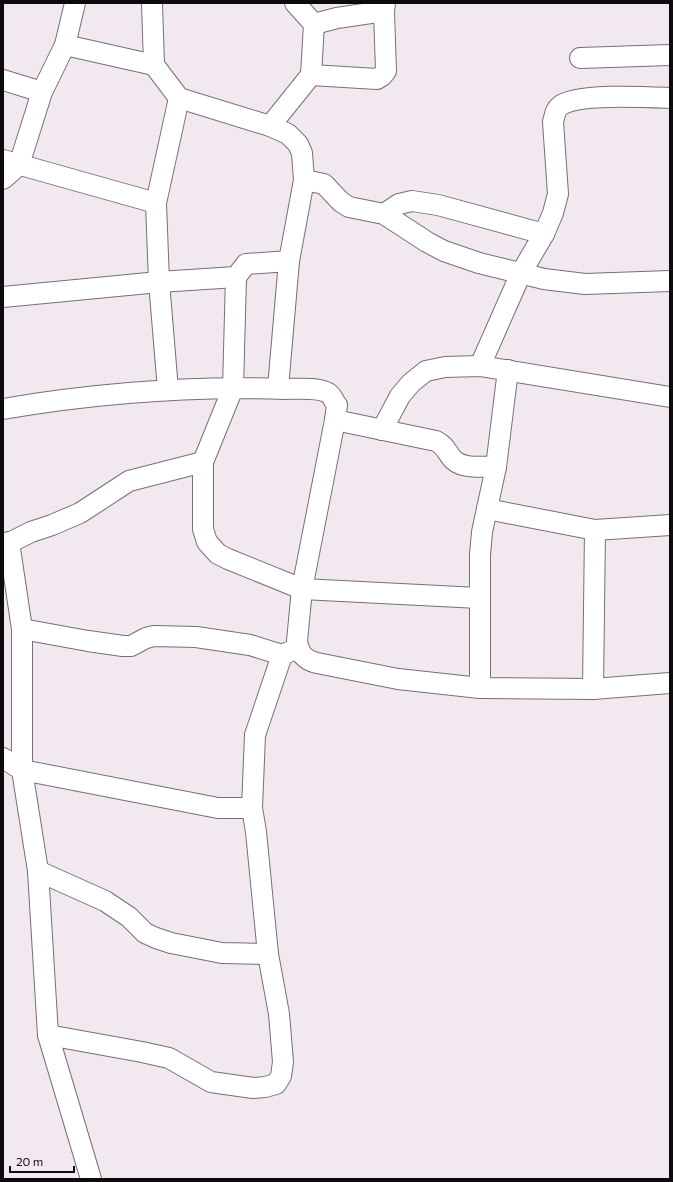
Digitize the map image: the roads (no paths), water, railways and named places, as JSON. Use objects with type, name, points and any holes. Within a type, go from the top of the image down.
[{"type":"street","points":[[3,179],[65,45],[76,3]]},
{"type":"street","points":[[152,3],[154,65],[179,98],[270,126],[288,134],[298,144],[302,153],[304,180],[289,261],[278,388]]},
{"type":"street","points":[[270,126],[311,75],[314,24],[295,3]]},
{"type":"street","points":[[311,75],[377,79],[386,71],[384,7],[314,24]]},
{"type":"street","points":[[65,45],[154,65]]},
{"type":"street","points":[[580,58],[670,55]]},
{"type":"street","points":[[3,80],[42,92]]},
{"type":"street","points":[[480,366],[521,273],[544,234],[553,213],[558,194],[553,122],[555,111],[564,103],[576,100],[612,96],[670,98]]},
{"type":"street","points":[[168,390],[159,282],[156,203],[179,98]]},
{"type":"street","points":[[11,163],[156,203]]},
{"type":"street","points":[[304,180],[324,184],[341,202],[349,207],[384,214],[427,242],[444,251],[479,263],[544,279],[585,284],[670,281]]},
{"type":"street","points":[[384,214],[399,204],[412,201],[438,205],[544,234]]},
{"type":"street","points":[[289,261],[246,264],[236,277],[233,388],[203,462],[203,529],[207,542],[218,554],[228,559],[302,589],[479,598]]},
{"type":"street","points":[[3,297],[159,282],[236,277]]},
{"type":"street","points":[[382,430],[400,396],[411,383],[426,371],[445,367],[480,366],[670,397]]},
{"type":"street","points":[[480,688],[479,598],[482,532],[496,467],[508,370]]},
{"type":"street","points":[[3,409],[99,396],[168,390],[233,388],[317,390],[328,393],[337,405],[302,589],[296,634],[256,735],[252,808],[256,832],[268,954],[279,1014],[283,1062],[281,1076],[276,1084],[266,1087],[253,1088],[212,1082],[168,1058],[48,1035]]},
{"type":"street","points":[[335,420],[436,441],[443,445],[456,463],[463,465],[496,467]]},
{"type":"street","points":[[91,1179],[48,1035],[38,871],[22,770],[22,629],[6,544],[31,532],[80,513],[129,481],[203,462]]},
{"type":"street","points":[[488,509],[595,530],[670,525]]},
{"type":"street","points":[[593,689],[595,530]]},
{"type":"street","points":[[22,629],[123,646],[131,646],[146,638],[154,636],[196,637],[290,651],[302,655],[309,661],[398,679],[480,688],[593,689],[670,683]]},
{"type":"street","points":[[3,758],[22,770],[218,808],[252,808]]},
{"type":"street","points":[[38,871],[105,901],[129,917],[145,933],[156,938],[171,943],[222,953],[268,954]]}]
